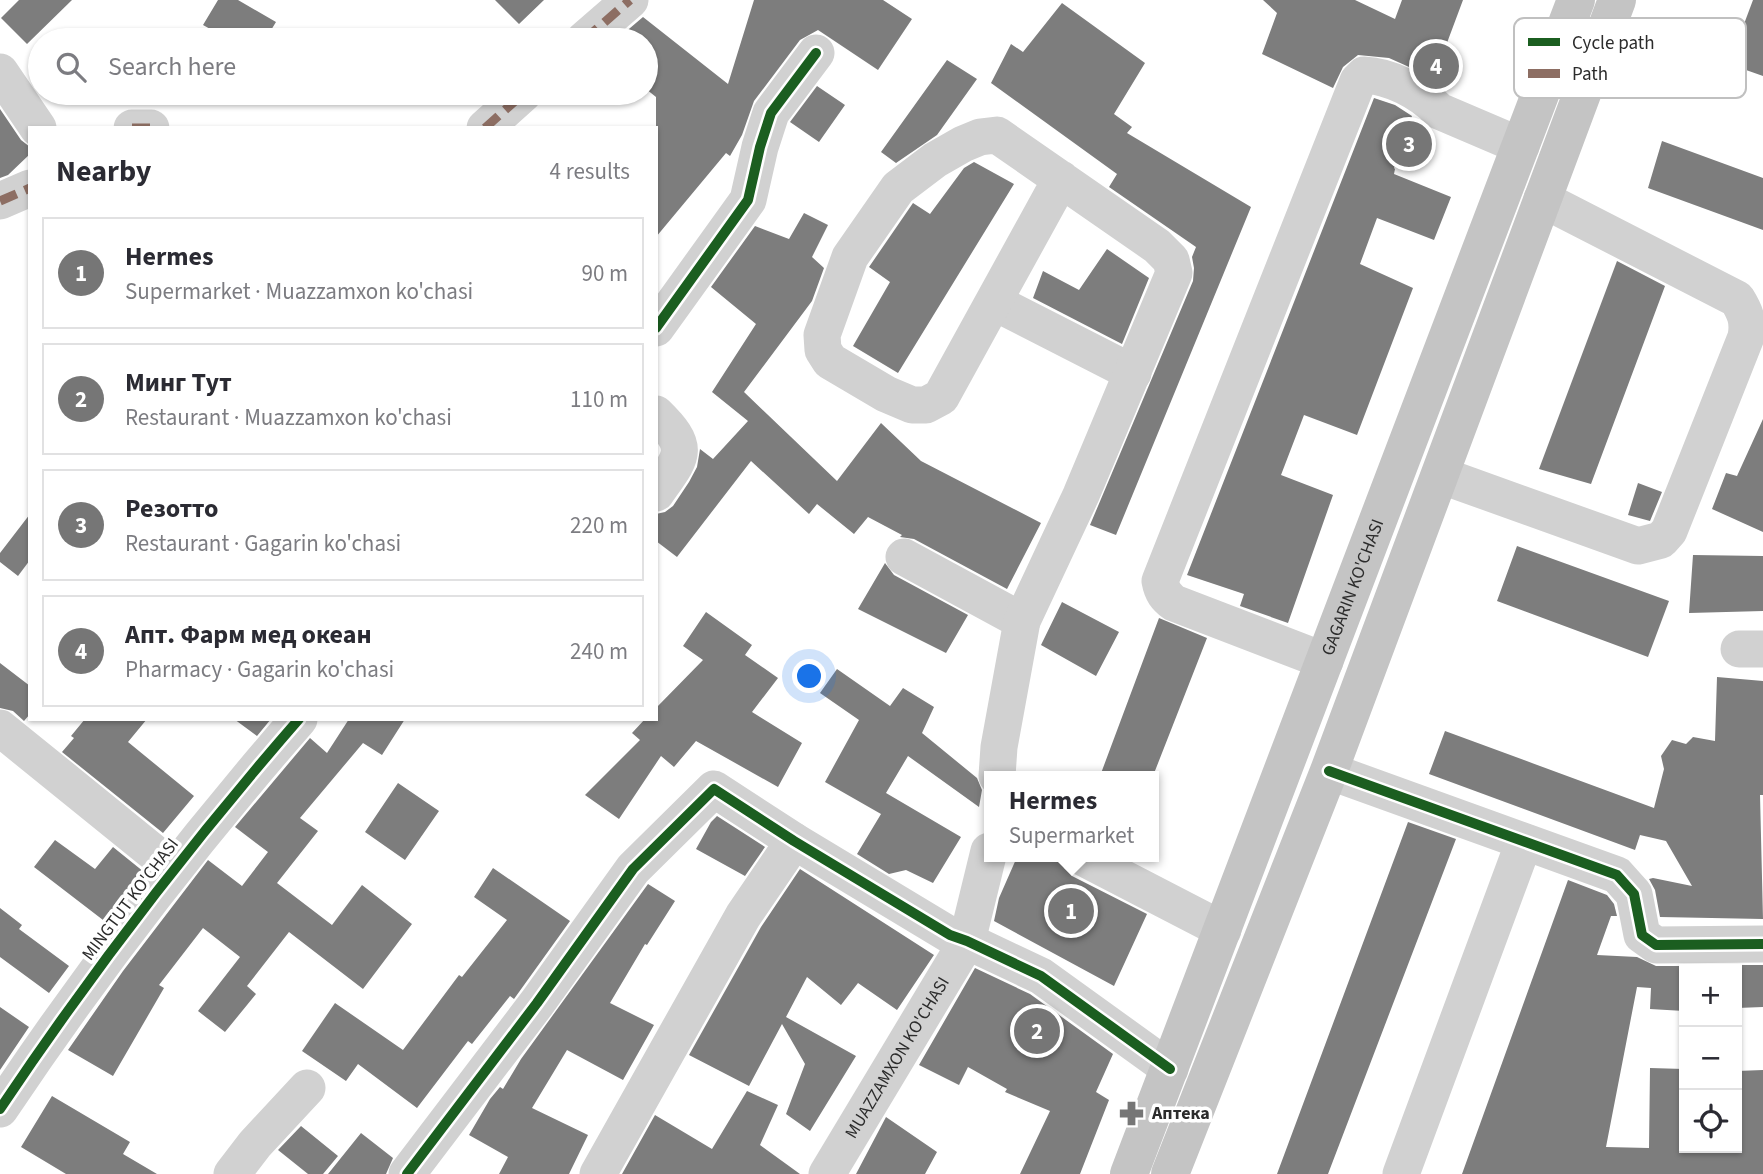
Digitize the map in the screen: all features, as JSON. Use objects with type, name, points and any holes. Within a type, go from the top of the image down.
[{"type":"main road","name":"GAGARIN KO'CHASI","points":[[1569,18],[1576,0]]},
{"type":"main road","points":[[1610,18],[1617,0]]},
{"type":"main road","name":"GAGARIN KO'CHASI","points":[[1129,1174],[1539,98]]},
{"type":"main road","points":[[1170,1174],[1329,771],[1580,98]]},
{"type":"street","points":[[598,28],[630,0]]},
{"type":"street","points":[[658,325],[748,200],[771,113],[816,53]]},
{"type":"street","points":[[0,72],[37,126]]},
{"type":"street","points":[[1325,661],[1174,603],[1161,590],[1160,582],[1359,81],[1364,75],[1373,76],[1413,91],[1439,111],[1521,146]]},
{"type":"street","points":[[487,126],[511,105]]},
{"type":"street","points":[[998,771],[999,747],[1022,621],[1081,495],[1133,373],[1174,272],[1171,260],[1157,246],[1061,179],[997,135],[980,137],[935,160],[898,188],[850,257],[822,335],[823,350],[830,361],[886,394],[912,405],[926,405],[942,397],[1061,179]]},
{"type":"street","points":[[0,201],[28,189]]},
{"type":"street","points":[[1440,475],[1638,547],[1661,540],[1669,531],[1746,337],[1746,314],[1737,299],[1542,200]]},
{"type":"street","points":[[994,302],[1133,373]]},
{"type":"street","points":[[658,416],[676,433],[680,445],[679,461],[658,490]]},
{"type":"street","points":[[904,557],[1022,621]]},
{"type":"street","name":"MINGTUT KO'CHASI","points":[[0,1109],[93,975],[174,869],[231,797],[297,721]]},
{"type":"street","points":[[0,728],[174,869]]},
{"type":"street","points":[[1329,771],[1617,875],[1634,894],[1642,935],[1656,945],[1763,944]]},
{"type":"street","points":[[407,1174],[537,1003],[633,869],[714,789],[794,841],[950,935],[1041,976],[1170,1069]]},
{"type":"street","points":[[598,1174],[743,916],[794,841]]},
{"type":"street","points":[[1401,1174],[1524,842]]},
{"type":"street","name":"MUAZZAMXON KO'CHASI","points":[[827,1174],[968,941],[986,862]]},
{"type":"street","points":[[1092,862],[1223,930]]},
{"type":"street","points":[[232,1174],[255,1144],[307,1088]]},
{"type":"building","points":[[19,0],[72,0],[43,28],[28,28],[27,44],[1,18]]},
{"type":"building","points":[[218,0],[238,0],[276,22],[272,28],[208,28],[203,25]]},
{"type":"building","points":[[495,0],[544,0],[519,24]]},
{"type":"building","points":[[754,0],[883,0],[912,19],[878,70],[818,30],[800,40],[754,101],[742,135],[730,156],[726,153],[658,235],[658,29],[728,84]]},
{"type":"building","points":[[1263,0],[1355,0],[1395,19],[1402,0],[1463,0],[1435,75],[1427,75],[1389,58],[1358,55],[1343,67],[1333,88],[1262,54],[1277,13]]},
{"type":"building","points":[[1753,0],[1763,0],[1763,76],[1746,70],[1746,19]]},
{"type":"building","points":[[1062,3],[1145,63],[1114,114],[1132,127],[1127,133],[1251,207],[1116,535],[1090,525],[1193,281],[1192,257],[1196,247],[1109,187],[1117,174],[991,83],[1011,44],[1023,52]]},
{"type":"building","points":[[643,17],[657,28],[630,28]]},
{"type":"building","points":[[947,60],[977,79],[937,135],[896,163],[881,152]]},
{"type":"building","points":[[817,86],[845,105],[819,142],[790,122]]},
{"type":"building","points":[[1374,98],[1395,105],[1412,116],[1394,174],[1451,197],[1434,240],[1377,218],[1360,264],[1413,288],[1357,435],[1304,415],[1281,475],[1333,495],[1288,623],[1240,606],[1244,594],[1187,575]]},
{"type":"building","points":[[0,109],[21,140],[28,145],[28,156],[8,175],[0,178]]},
{"type":"building","points":[[1662,141],[1763,178],[1763,230],[1648,188]]},
{"type":"building","points":[[974,162],[1014,184],[898,373],[853,346],[890,282],[869,267],[913,203],[930,214],[964,168]]},
{"type":"building","points":[[804,213],[828,225],[812,257],[824,268],[812,301],[744,392],[837,481],[881,423],[921,461],[1041,523],[1007,589],[914,539],[900,537],[902,535],[868,517],[854,534],[817,504],[809,514],[751,461],[677,557],[658,543],[658,514],[673,506],[689,482],[697,467],[700,449],[713,459],[748,421],[712,392],[756,324],[711,287],[755,226],[789,239]]},
{"type":"building","points":[[1107,249],[1149,278],[1122,344],[1033,298],[1043,271],[1079,290]]},
{"type":"building","points":[[1617,261],[1665,286],[1591,484],[1539,469]]},
{"type":"building","points":[[1763,419],[1763,532],[1712,509],[1726,473],[1737,476]]},
{"type":"building","points":[[1638,483],[1662,492],[1650,521],[1628,515]]},
{"type":"building","points":[[28,517],[28,563],[18,576],[0,562],[0,553]]},
{"type":"building","points":[[1517,546],[1669,601],[1648,657],[1497,601]]},
{"type":"building","points":[[1693,555],[1763,556],[1763,611],[1689,613]]},
{"type":"building","points":[[885,563],[894,575],[968,615],[946,653],[858,609]]},
{"type":"building","points":[[1062,602],[1119,632],[1096,676],[1041,645]]},
{"type":"building","points":[[706,612],[752,645],[745,655],[778,678],[752,712],[802,743],[778,787],[696,741],[674,767],[661,756],[619,819],[585,795],[640,740],[632,733],[643,721],[658,721],[658,706],[703,660],[683,646]]},
{"type":"building","points":[[1159,618],[1207,638],[1155,771],[1102,771]]},
{"type":"building","points":[[0,663],[28,684],[28,716],[24,721],[13,711],[0,708]]},
{"type":"building","points":[[837,669],[890,706],[903,688],[934,707],[922,733],[977,778],[982,790],[979,807],[908,756],[886,793],[961,837],[933,883],[906,870],[889,874],[857,854],[881,814],[825,782],[859,720],[820,693]]},
{"type":"building","points":[[1717,677],[1763,681],[1763,795],[1760,795],[1763,919],[1660,917],[1655,890],[1649,879],[1692,886],[1666,841],[1640,835],[1635,850],[1429,774],[1445,731],[1654,808],[1664,769],[1661,756],[1672,740],[1686,744],[1693,737],[1715,741]]},
{"type":"building","points":[[83,721],[145,721],[128,742],[194,796],[163,833],[62,752],[74,738],[71,736]]},
{"type":"building","points":[[237,721],[269,721],[257,736]]},
{"type":"building","points":[[348,721],[404,721],[382,755],[363,743],[300,818],[318,831],[277,883],[332,925],[362,885],[412,924],[363,989],[289,932],[247,986],[256,994],[225,1032],[198,1011],[240,957],[203,928],[159,985],[164,988],[113,1076],[68,1050],[123,971],[208,860],[242,886],[268,852],[235,827],[310,738],[327,753]]},
{"type":"building","points":[[398,783],[439,811],[405,860],[365,832]]},
{"type":"building","points":[[717,816],[765,847],[745,876],[696,849]]},
{"type":"building","points":[[1408,822],[1456,839],[1328,1174],[1277,1174]]},
{"type":"building","points":[[55,840],[95,869],[113,847],[144,872],[131,891],[103,920],[34,867]]},
{"type":"building","points":[[1015,862],[1062,862],[1072,876],[1147,914],[1114,986],[994,921],[999,898]]},
{"type":"building","points":[[493,868],[570,921],[514,999],[510,996],[472,1044],[468,1041],[417,1108],[358,1064],[346,1081],[302,1051],[335,1003],[403,1050],[459,975],[462,977],[507,920],[474,897]]},
{"type":"building","points":[[800,869],[934,955],[897,1010],[858,983],[841,1005],[807,977],[786,1017],[856,1056],[810,1131],[786,1114],[805,1064],[782,1024],[749,1086],[689,1055],[761,927]]},
{"type":"building","points":[[1568,880],[1607,895],[1614,904],[1617,916],[1611,916],[1597,955],[1637,957],[1656,966],[1679,966],[1679,1011],[1650,1009],[1651,988],[1637,987],[1606,1147],[1649,1148],[1650,1068],[1679,1069],[1679,1153],[1742,1153],[1742,1071],[1763,1070],[1763,1174],[1462,1174]]},
{"type":"building","points":[[648,884],[675,901],[647,945],[645,944],[610,1003],[654,1025],[623,1080],[567,1050],[532,1108],[588,1135],[569,1174],[499,1174],[508,1157],[469,1135],[490,1099],[500,1087],[503,1089],[521,1059]]},
{"type":"building","points":[[0,908],[22,925],[19,929],[69,966],[49,993],[0,957]]},
{"type":"building","points":[[1742,965],[1763,965],[1763,1007],[1742,1008]]},
{"type":"building","points":[[975,968],[1030,994],[1113,1054],[1096,1092],[1109,1100],[1080,1174],[1020,1174],[1050,1111],[1005,1092],[1007,1089],[968,1067],[959,1085],[919,1065]]},
{"type":"building","points":[[0,1007],[29,1027],[0,1070]]},
{"type":"building","points":[[747,1091],[778,1105],[760,1145],[800,1174],[622,1174],[655,1115],[712,1149]]},
{"type":"building","points":[[52,1096],[130,1142],[123,1154],[157,1174],[66,1174],[21,1147]]},
{"type":"building","points":[[886,1117],[937,1152],[925,1174],[856,1174]]},
{"type":"building","points":[[301,1126],[338,1156],[323,1174],[308,1174],[278,1150]]},
{"type":"building","points":[[361,1133],[393,1158],[386,1174],[328,1174]]},
{"type":"marked path","points":[[598,28],[630,0]]},
{"type":"marked path","points":[[487,126],[511,105]]},
{"type":"marked path","points":[[0,201],[28,189]]},
{"type":"cycle path","points":[[658,325],[748,200],[771,113],[816,53]]},
{"type":"cycle path","points":[[0,1109],[143,910],[297,721]]},
{"type":"cycle path","points":[[1329,771],[1617,875],[1634,894],[1642,935],[1656,945],[1763,944]]},
{"type":"cycle path","points":[[407,1174],[537,1003],[633,869],[714,789],[794,841],[950,935],[1041,976],[1170,1069]]},
{"type":"place","name":"Апт. Фарм мед океан","points":[[1436,66]]},
{"type":"place","name":"Резотто","points":[[1409,144]]},
{"type":"place","name":"Hermes","points":[[1071,911]]},
{"type":"place","name":"Минг Тут","points":[[1037,1031]]},
{"type":"place","name":"Аптека","points":[[1132,1113]]}]
